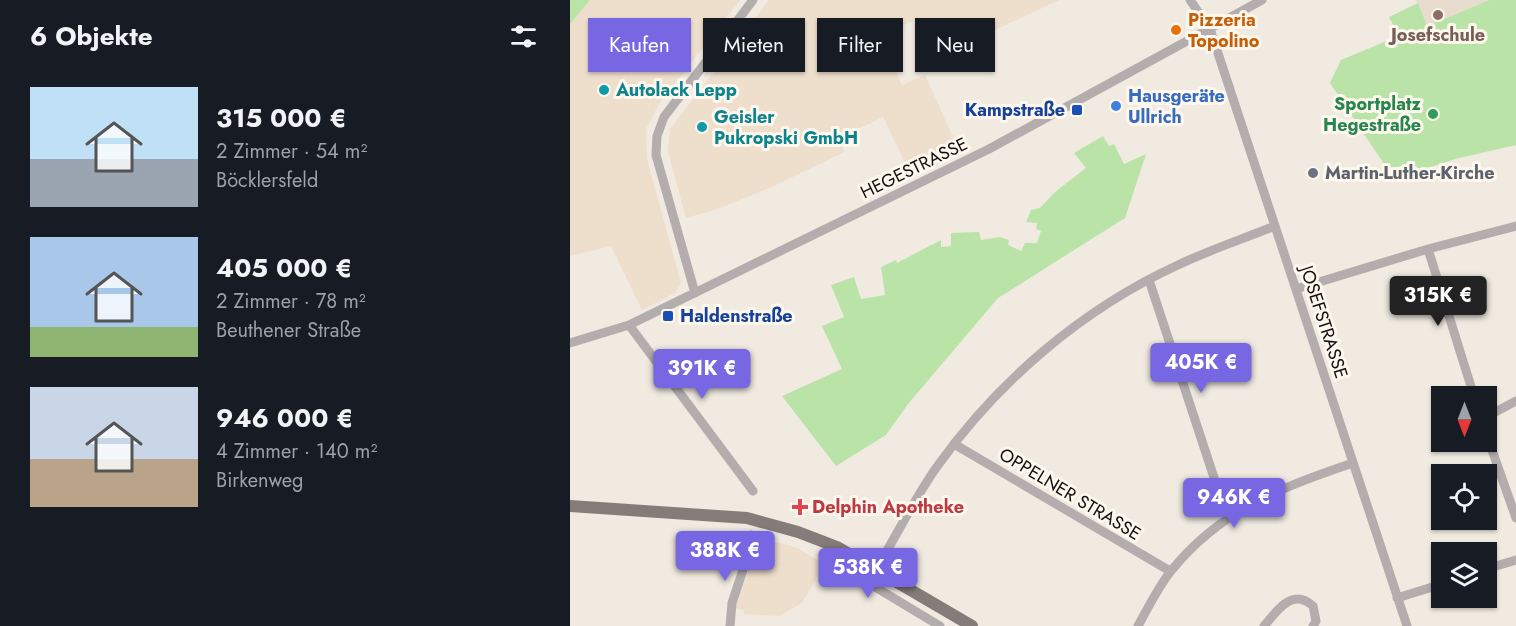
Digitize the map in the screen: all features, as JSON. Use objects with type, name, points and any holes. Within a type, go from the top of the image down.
[{"type":"main road","points":[[570,506],[747,518],[798,532],[837,547],[972,626]]},
{"type":"street","points":[[695,294],[656,155],[657,136],[664,117],[753,0]]},
{"type":"street","points":[[1190,0],[1210,29]]},
{"type":"street","name":"HEGESTRASSE","points":[[570,343],[629,325],[989,149],[1262,0]]},
{"type":"street","name":"JOSEFSTRASSE","points":[[1210,29],[1407,626]]},
{"type":"street","points":[[885,554],[920,492],[954,444],[1000,393],[1044,351],[1109,303],[1178,264],[1275,226]]},
{"type":"street","points":[[1296,289],[1428,249],[1516,226]]},
{"type":"street","points":[[1428,249],[1471,386]]},
{"type":"street","points":[[1149,280],[1227,517]]},
{"type":"street","points":[[629,325],[753,490]]},
{"type":"street","points":[[1497,411],[1516,401]]},
{"type":"street","name":"OPPELNER STRASSE","points":[[954,444],[1170,572]]},
{"type":"street","points":[[1493,452],[1516,518]]},
{"type":"street","points":[[1138,626],[1170,572],[1227,517],[1289,484],[1353,463]]},
{"type":"street","points":[[730,626],[730,609],[751,546],[751,536]]},
{"type":"street","points":[[837,547],[837,564],[940,626]]},
{"type":"street","points":[[1497,566],[1516,560]]},
{"type":"street","points":[[1397,598],[1431,587]]},
{"type":"street","points":[[1264,626],[1286,601],[1301,599],[1313,606],[1316,621],[1313,626]]},
{"type":"shaded area","points":[[590,0],[740,0],[726,18],[703,18],[703,48],[691,63],[691,18],[588,18],[588,72],[684,72],[659,104],[646,129],[647,159],[681,283],[675,293],[642,310],[611,246],[570,256],[570,24]]},
{"type":"shaded area","points":[[769,0],[1059,0],[995,30],[995,18],[915,18],[915,20],[903,25],[903,18],[817,18],[817,72],[896,72],[902,85],[925,75],[960,153],[912,177],[883,117],[840,138],[844,152],[772,187],[718,209],[686,218],[668,152],[670,129],[714,72],[805,72],[805,18],[755,18]]},
{"type":"shaded area","name":"Josefschule","points":[[1416,0],[1489,0],[1426,26]]},
{"type":"shaded area","points":[[760,538],[795,547],[825,564],[802,603],[779,616],[744,614],[744,610],[735,609]]},
{"type":"green space","points":[[570,0],[590,0],[570,24]]},
{"type":"green space","name":"Sportplatz Hegestraße","points":[[1489,0],[1516,0],[1516,145],[1455,159],[1410,174],[1407,164],[1388,170],[1330,83],[1341,60],[1399,36],[1389,17],[1418,3],[1427,26]]},
{"type":"green space","points":[[1103,136],[1109,146],[1114,144],[1124,164],[1146,154],[1125,218],[998,298],[908,404],[886,435],[836,466],[782,396],[842,369],[822,326],[844,317],[831,285],[854,277],[861,299],[885,295],[881,267],[896,260],[897,263],[941,240],[941,247],[951,246],[951,233],[979,232],[981,240],[1000,237],[1009,240],[1008,245],[1021,251],[1025,243],[1037,243],[1041,231],[1036,229],[1037,223],[1026,222],[1031,210],[1040,208],[1055,192],[1086,168],[1074,153]]},
{"type":"place","name":"Josefschule","points":[[1438,15]]},
{"type":"place","name":"Pizzeria Topolino","points":[[1176,30]]},
{"type":"place","name":"Autolack Lepp","points":[[604,90]]},
{"type":"place","name":"Hausgeräte Ullrich","points":[[1116,106]]},
{"type":"place","name":"Kampstraße","points":[[1077,110]]},
{"type":"place","name":"Sportplatz Hegestraße","points":[[1433,114]]},
{"type":"place","name":"Geisler Pukropski GmbH","points":[[702,127]]},
{"type":"place","name":"Martin-Luther-Kirche","points":[[1313,173]]},
{"type":"place","name":"Haldenstraße","points":[[668,316]]},
{"type":"place","name":"Delphin Apotheke","points":[[800,507]]}]
